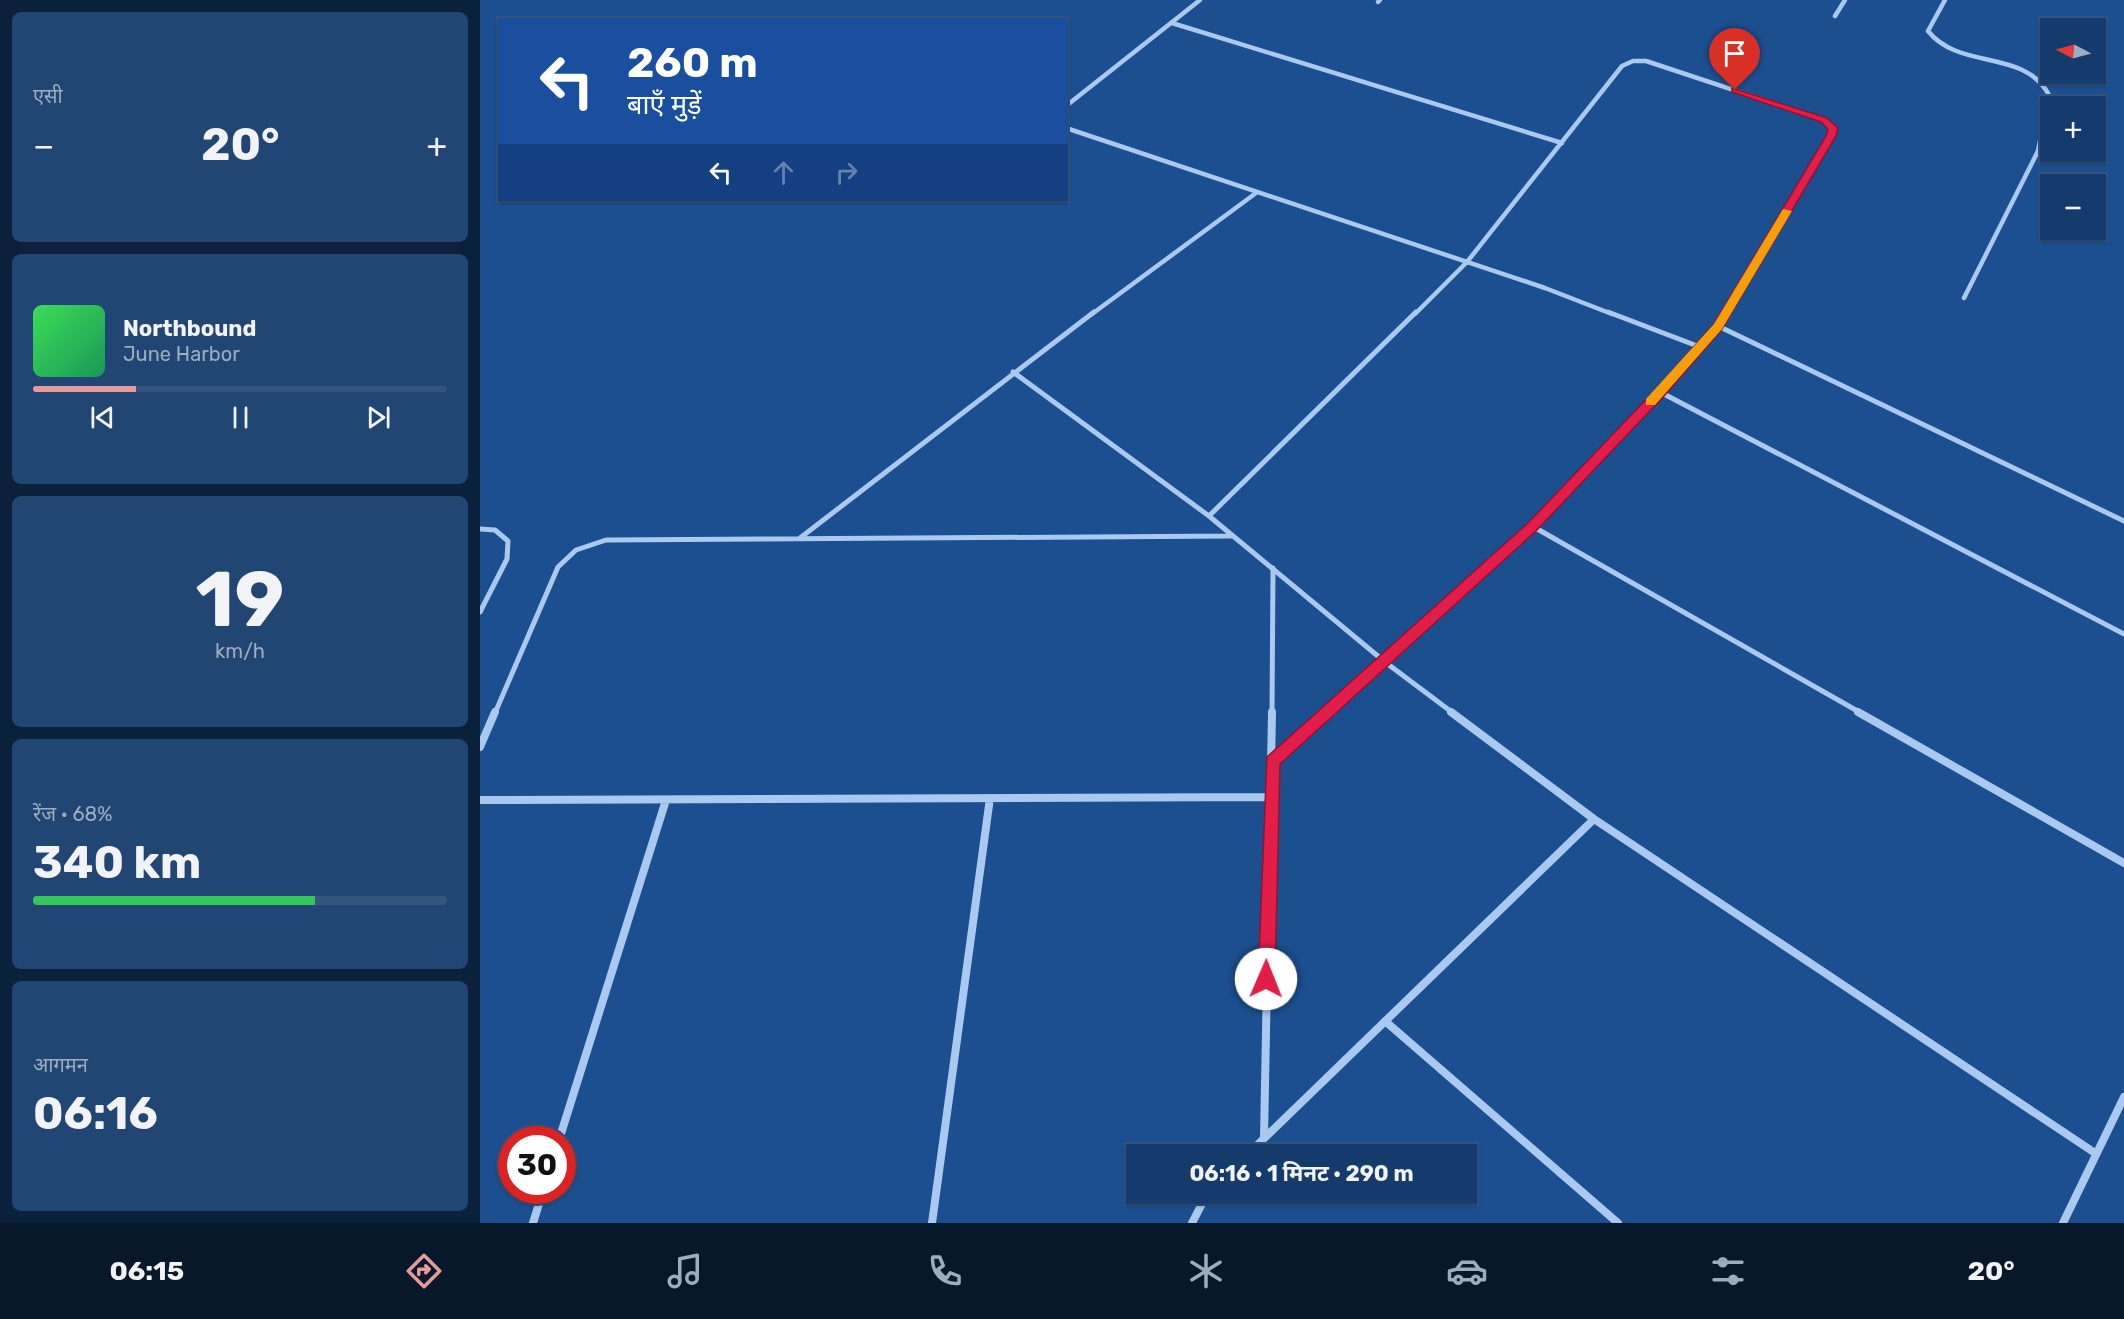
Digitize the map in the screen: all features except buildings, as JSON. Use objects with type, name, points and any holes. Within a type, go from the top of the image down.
[{"type":"street","points":[[1068,104],[1200,0]]},
{"type":"street","points":[[1834,16],[1845,0]]},
{"type":"street","points":[[1945,0],[1928,32],[1938,45],[2022,69],[2039,79],[2049,95],[2038,151],[1964,298]]},
{"type":"street","points":[[1172,23],[1562,143]]},
{"type":"street","points":[[1209,516],[1467,262],[1622,66],[1632,62],[1646,61],[1813,116],[1824,120],[1833,128],[1831,136],[1718,326],[1700,347],[1533,526],[1385,662],[1272,761]]},
{"type":"street","points":[[1068,129],[1545,288],[1700,347]]},
{"type":"street","points":[[799,539],[1013,372],[1256,193]]},
{"type":"street","points":[[1718,326],[2124,521]]},
{"type":"street","points":[[1013,372],[1209,516],[1385,662],[1594,819],[2095,1153]]},
{"type":"street","points":[[1660,392],[2124,634]]},
{"type":"street","points":[[1533,526],[2124,863]]},
{"type":"street","points":[[480,528],[495,530],[508,541],[507,560],[480,612]]},
{"type":"street","points":[[480,747],[558,567],[576,549],[606,540],[1232,536]]},
{"type":"street","points":[[1264,1138],[1269,796],[1272,761],[1273,568]]},
{"type":"street","points":[[480,800],[1269,796]]},
{"type":"street","points":[[932,1223],[990,798]]},
{"type":"street","points":[[563,1126],[666,800]]},
{"type":"street","points":[[1258,1144],[1594,819]]},
{"type":"street","points":[[1385,1021],[1618,1223]]},
{"type":"street","points":[[2063,1223],[2124,1097]]},
{"type":"street","points":[[533,1223],[539,1204]]},
{"type":"street","points":[[1191,1223],[1201,1204]]},
{"type":"slow traffic","points":[[1651,402],[1718,326],[1786,211]]},
{"type":"route","points":[[1266,979],[1269,796],[1272,761],[1385,662],[1533,526],[1660,392],[1718,326],[1831,136],[1833,128],[1824,120],[1735,90]]}]
